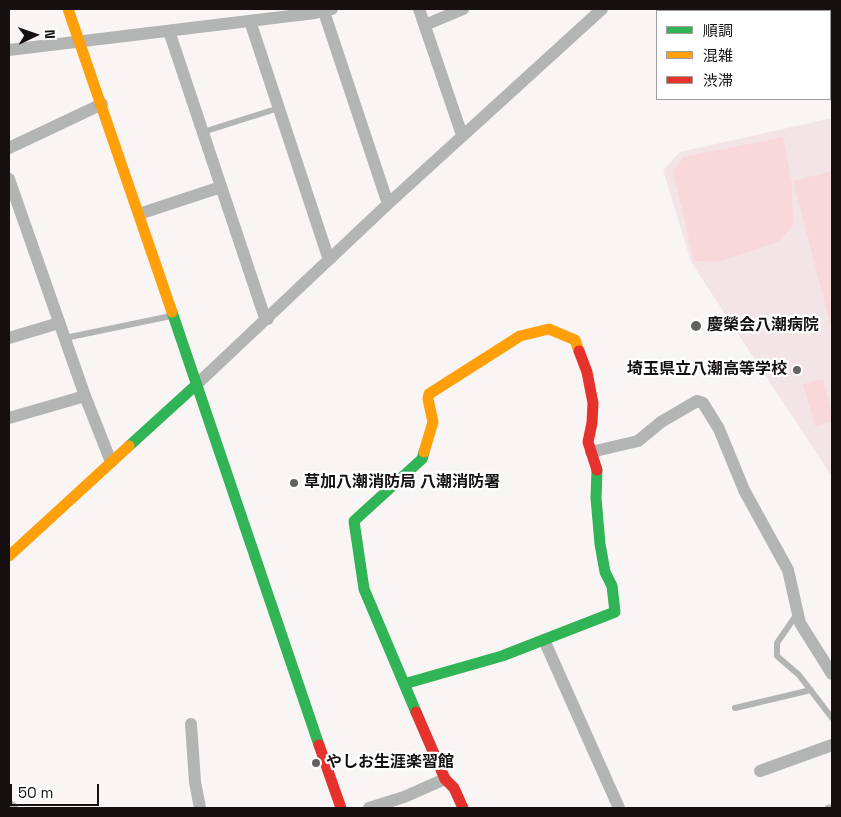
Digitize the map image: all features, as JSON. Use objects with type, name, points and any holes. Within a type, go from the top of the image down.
[{"type":"street","points":[[68,9],[341,808]]},
{"type":"street","points":[[419,9],[461,132],[464,135]]},
{"type":"street","points":[[425,24],[462,9]]},
{"type":"street","points":[[9,556],[268,319],[390,202],[602,9]]},
{"type":"street","points":[[9,50],[321,11],[386,198],[390,202]]},
{"type":"street","points":[[250,21],[327,254],[331,258]]},
{"type":"street","points":[[169,31],[264,315],[268,319]]},
{"type":"street","points":[[9,148],[102,104]]},
{"type":"street","points":[[9,179],[85,396],[111,462]]},
{"type":"street","points":[[138,214],[221,187]]},
{"type":"street","points":[[9,338],[59,323]]},
{"type":"street","points":[[404,684],[502,656],[615,612],[612,586],[606,572],[600,544],[596,498],[597,467],[588,442],[593,404],[587,372],[575,340],[549,329],[520,336],[429,394],[428,399],[433,422],[422,459],[354,521],[364,588],[404,684],[445,779],[454,788],[463,808]]},
{"type":"street","points":[[9,418],[85,396]]},
{"type":"street","points":[[591,452],[638,441],[661,422],[697,401],[703,403],[719,429],[744,490],[788,570],[800,623],[832,674]]},
{"type":"street","points":[[544,640],[618,808]]},
{"type":"street","points":[[190,724],[195,782],[200,808]]},
{"type":"street","points":[[760,771],[832,745]]},
{"type":"street","points":[[369,808],[404,797],[445,779]]},
{"type":"lane","points":[[203,132],[279,108]]},
{"type":"lane","points":[[65,338],[173,316]]},
{"type":"lane","points":[[798,613],[777,644],[777,656],[799,675],[832,718]]},
{"type":"lane","points":[[735,708],[811,690]]},
{"type":"lane","points":[[828,808],[832,807]]},
{"type":"shaded area","name":"埼玉県立八潮高等学校","points":[[832,118],[832,477],[691,262],[663,170],[680,152]]},
{"type":"shaded area","points":[[783,137],[792,182],[793,226],[778,242],[718,262],[694,261],[673,172],[683,157]]},
{"type":"shaded area","points":[[832,171],[832,330],[793,181]]},
{"type":"shaded area","points":[[823,379],[832,414],[832,422],[815,426],[803,384]]},
{"type":"traffic: fast","points":[[172,312],[319,745]]},
{"type":"traffic: fast","points":[[129,446],[196,385]]},
{"type":"traffic: fast","points":[[416,712],[364,589],[354,521],[422,459],[424,452]]},
{"type":"traffic: fast","points":[[404,684],[502,656],[615,612],[612,586],[605,572],[600,544],[596,498],[597,470]]},
{"type":"traffic: slow","points":[[68,9],[172,312]]},
{"type":"traffic: slow","points":[[424,452],[433,422],[428,399],[429,394],[520,336],[549,329],[575,340],[579,351]]},
{"type":"traffic: slow","points":[[9,556],[129,446]]},
{"type":"traffic: jam","points":[[579,351],[587,372],[593,403],[592,423],[588,442],[597,470]]},
{"type":"traffic: jam","points":[[416,712],[445,779],[454,788],[463,808]]},
{"type":"traffic: jam","points":[[319,745],[341,808]]},
{"type":"place","name":"慶榮会八潮病院","points":[[696,326]]},
{"type":"place","name":"埼玉県立八潮高等学校","points":[[797,370]]},
{"type":"place","name":"草加八潮消防局 八潮消防署","points":[[294,483]]},
{"type":"place","name":"やしお生涯楽習館","points":[[316,763]]}]
